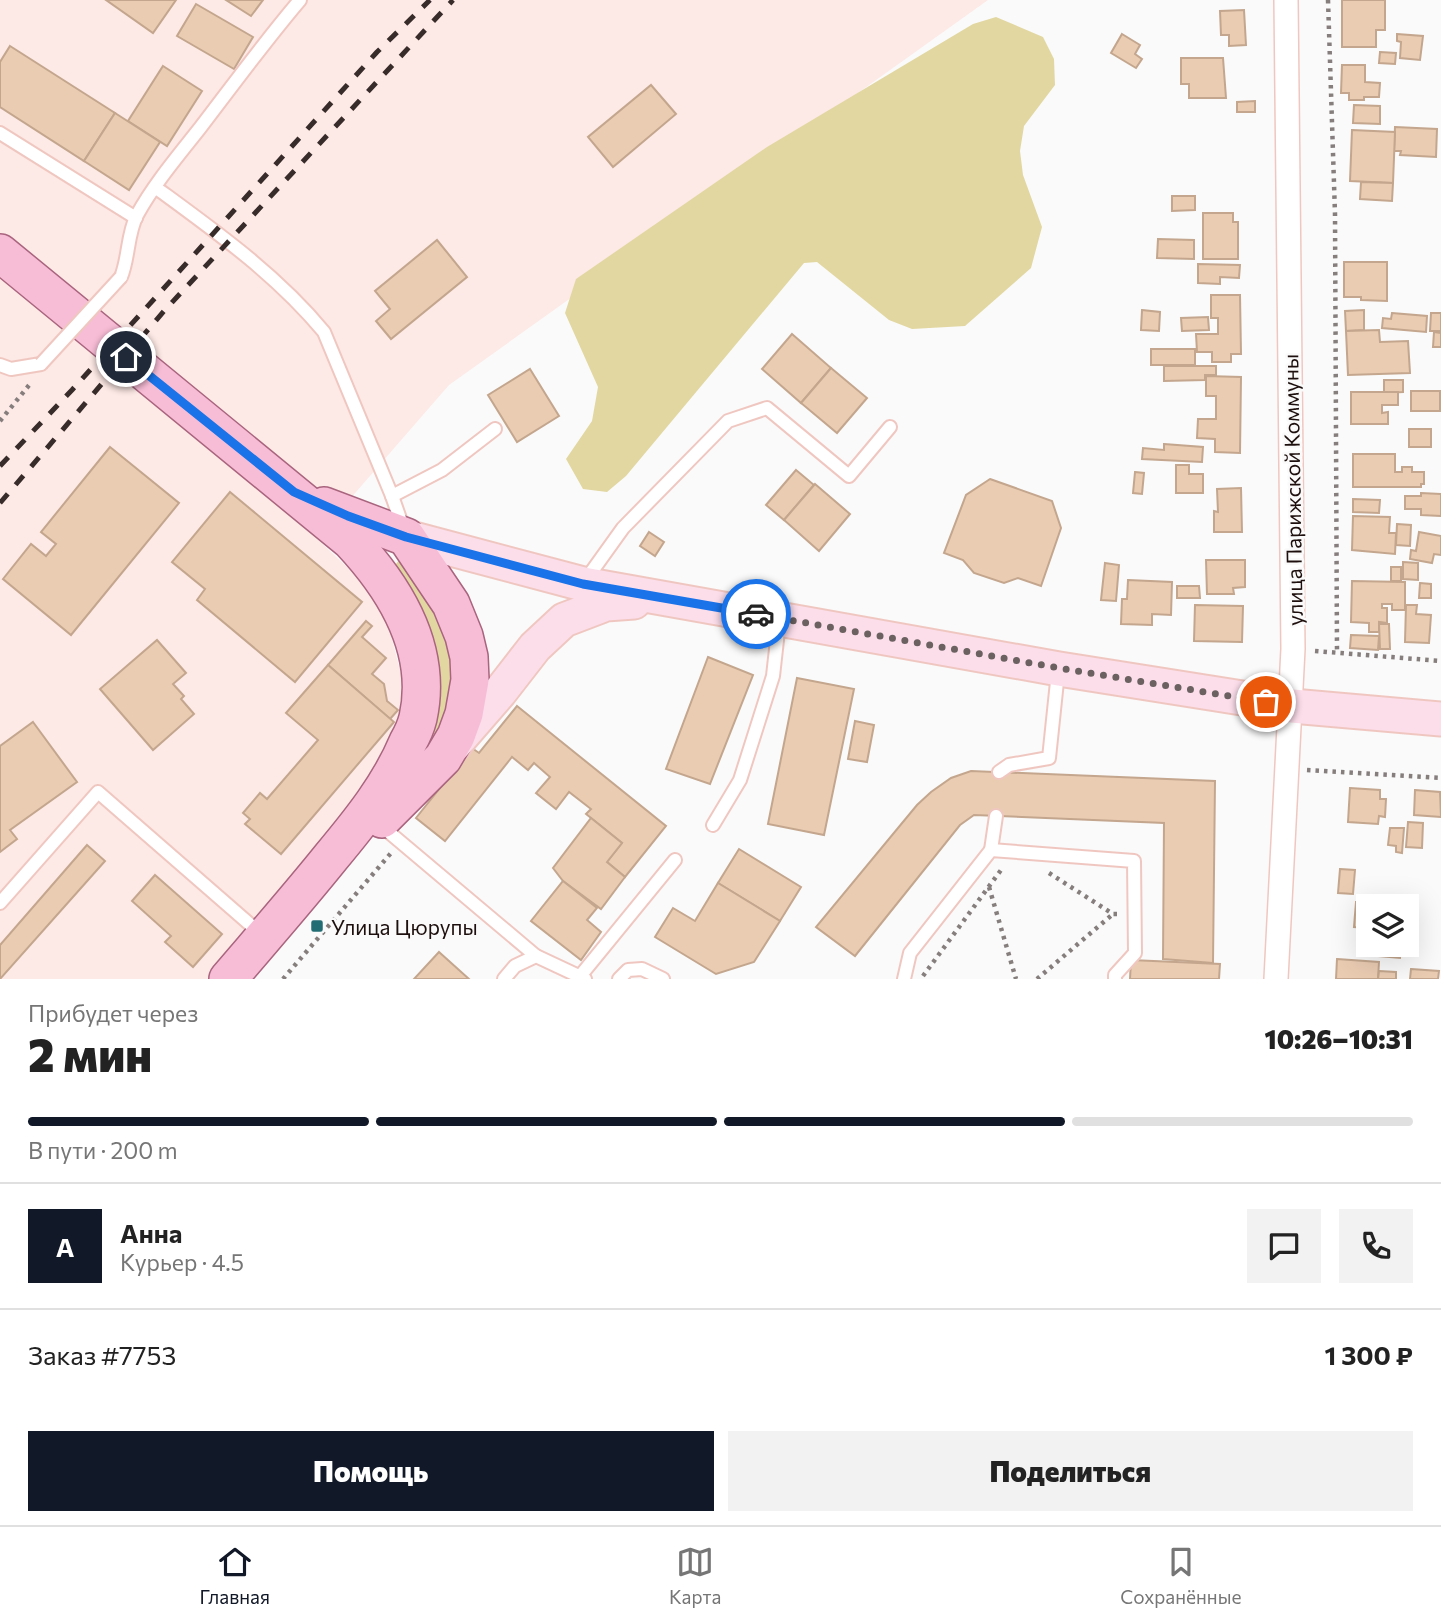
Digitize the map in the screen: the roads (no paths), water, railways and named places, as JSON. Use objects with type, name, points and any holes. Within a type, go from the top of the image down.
[{"type":"main road","points":[[0,253],[351,541],[393,593],[407,621],[420,677],[418,720],[398,765],[381,794],[229,979]]},
{"type":"main road","points":[[294,492],[348,516],[406,537],[583,584],[1292,706],[1441,719]]},
{"type":"main road","points":[[406,537],[451,604],[469,657],[470,680],[464,714],[456,736],[443,758]]},
{"type":"main road","points":[[321,869],[389,833],[443,758],[535,647],[564,620],[606,604],[682,600]]},
{"type":"street","name":"улица Парижской Коммуны","points":[[1276,979],[1289,768],[1293,649],[1286,0]]},
{"type":"lane","points":[[0,365],[11,369],[41,364],[121,277],[136,218],[155,187],[272,32],[300,0]]},
{"type":"lane","points":[[0,133],[136,218]]},
{"type":"lane","points":[[155,187],[236,247],[305,309],[324,332],[392,496],[406,537]]},
{"type":"lane","points":[[583,584],[623,528],[728,421],[767,408],[849,476],[890,427]]},
{"type":"lane","points":[[392,496],[442,470],[495,429]]},
{"type":"lane","points":[[713,825],[740,780],[774,676],[779,618]]},
{"type":"lane","points":[[999,772],[1009,765],[1049,758],[1059,668]]},
{"type":"lane","points":[[0,903],[98,792],[264,937]]},
{"type":"lane","points":[[904,979],[910,953],[991,850],[996,816]]},
{"type":"lane","points":[[389,833],[536,956],[583,977],[675,860]]},
{"type":"lane","points":[[991,850],[1134,861],[1135,953],[1115,975],[1115,979]]},
{"type":"lane","points":[[504,979],[515,965],[536,956]]},
{"type":"lane","points":[[618,979],[628,970],[642,969],[663,979]]},
{"type":"railway","points":[[0,466],[377,52],[430,0]]},
{"type":"railway","points":[[0,503],[164,311],[453,0]]},
{"type":"place","name":"Улица Цюрупы","points":[[317,926]]}]
